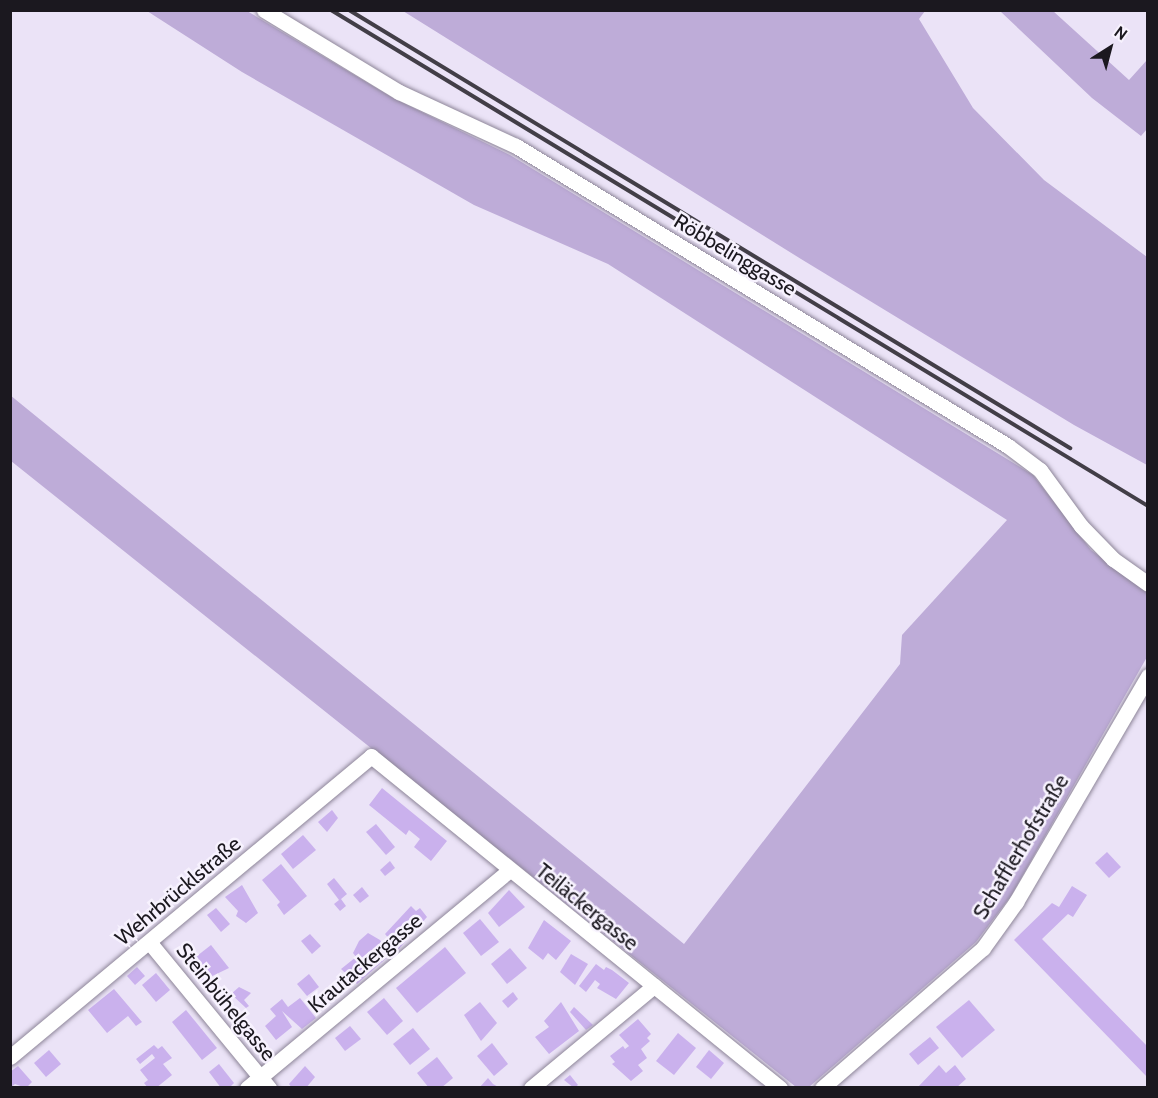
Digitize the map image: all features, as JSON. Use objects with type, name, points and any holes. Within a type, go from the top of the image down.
[{"type":"street","name":"Röbbelinggasse","points":[[264,10],[399,92],[516,146],[1008,446],[1040,470],[1081,526],[1113,559],[1148,584]]},
{"type":"street","name":"Schafflerhofstraße","points":[[822,1088],[983,948],[1016,902],[1148,676]]},
{"type":"street","name":"Teiläckergasse","points":[[371,756],[508,871],[780,1088]]},
{"type":"street","name":"Wehrbrücklstraße","points":[[10,1057],[371,756]]},
{"type":"street","name":"Krautackergasse","points":[[248,1088],[265,1082],[508,871]]},
{"type":"street","name":"Steinbühelgasse","points":[[150,942],[265,1082]]},
{"type":"street","points":[[531,1088],[654,987]]},
{"type":"shaded area","points":[[147,11],[247,11],[393,98],[510,155],[1033,475],[1091,550],[1147,592],[1147,657],[1011,896],[976,942],[809,1087],[796,1087],[11,461],[10,395],[684,944],[900,664],[902,635],[1007,520],[608,264],[474,205],[242,72]]},
{"type":"shaded area","points":[[403,11],[925,11],[919,19],[973,108],[1044,180],[1147,257],[1147,465],[1074,425],[801,259]]},
{"type":"shaded area","points":[[1000,11],[1053,11],[1129,80],[1147,60],[1147,129],[1141,136],[1092,98]]},
{"type":"building","points":[[382,788],[447,841],[431,861],[414,847],[420,839],[409,830],[406,835],[369,805]]},
{"type":"building","points":[[332,810],[338,818],[327,832],[318,822]]},
{"type":"building","points":[[376,824],[395,847],[386,855],[366,832]]},
{"type":"building","points":[[303,835],[316,850],[293,869],[281,854]]},
{"type":"building","points":[[1107,852],[1121,867],[1109,878],[1095,863]]},
{"type":"building","points":[[390,861],[395,868],[385,876],[380,870]]},
{"type":"building","points":[[281,864],[307,896],[284,915],[277,905],[280,902],[262,880]]},
{"type":"building","points":[[334,878],[347,894],[341,899],[346,906],[340,911],[334,904],[339,900],[327,884]]},
{"type":"building","points":[[242,885],[258,913],[246,923],[236,916],[238,911],[225,897]]},
{"type":"building","points":[[1072,886],[1087,895],[1073,917],[1068,914],[1042,939],[1148,1047],[1148,1078],[1014,940],[1052,903],[1059,907]]},
{"type":"building","points":[[362,887],[369,896],[360,903],[353,895]]},
{"type":"building","points":[[509,890],[525,907],[499,927],[488,913]]},
{"type":"building","points":[[411,906],[416,911],[420,908],[427,917],[398,950],[385,934]]},
{"type":"building","points":[[216,908],[230,924],[221,932],[207,915]]},
{"type":"building","points":[[480,919],[499,942],[481,956],[463,933]]},
{"type":"building","points":[[544,920],[571,941],[556,960],[548,953],[543,960],[528,948]]},
{"type":"building","points":[[368,933],[380,940],[390,955],[357,984],[341,969],[356,957],[353,953],[359,941]]},
{"type":"building","points":[[310,934],[321,946],[312,954],[301,941]]},
{"type":"building","points":[[211,945],[229,968],[202,981],[188,963]]},
{"type":"building","points":[[445,947],[466,973],[417,1013],[396,988]]},
{"type":"building","points":[[510,948],[527,968],[507,984],[491,964]]},
{"type":"building","points":[[571,954],[588,964],[575,985],[560,972]]},
{"type":"building","points":[[596,964],[604,970],[606,967],[612,970],[629,983],[616,999],[597,988],[600,984],[595,980],[586,992],[579,986]]},
{"type":"building","points":[[137,967],[145,976],[135,985],[127,976]]},
{"type":"building","points":[[156,973],[170,990],[156,1002],[142,985]]},
{"type":"building","points":[[309,974],[319,987],[307,996],[297,984]]},
{"type":"building","points":[[239,987],[251,993],[244,1000],[249,1006],[246,1008],[231,994]]},
{"type":"building","points":[[114,989],[142,1022],[136,1026],[128,1016],[107,1033],[88,1010]]},
{"type":"building","points":[[513,992],[518,999],[508,1008],[502,1001]]},
{"type":"building","points":[[300,998],[316,1018],[302,1029],[282,1011],[292,1027],[276,1040],[265,1026],[276,1016],[270,1009],[282,999],[288,1007]]},
{"type":"building","points":[[384,998],[403,1021],[387,1035],[367,1012]]},
{"type":"building","points":[[969,1000],[995,1030],[962,1058],[936,1027]]},
{"type":"building","points":[[480,1002],[497,1023],[481,1041],[464,1015]]},
{"type":"building","points":[[561,1002],[579,1031],[549,1054],[535,1037],[549,1027],[544,1021]]},
{"type":"building","points":[[574,1007],[593,1025],[586,1030],[570,1012]]},
{"type":"building","points":[[186,1010],[217,1048],[202,1060],[172,1022]]},
{"type":"building","points":[[638,1019],[651,1034],[647,1038],[650,1041],[641,1049],[647,1058],[638,1065],[643,1071],[631,1081],[612,1064],[615,1062],[610,1056],[623,1046],[625,1049],[629,1046],[619,1035]]},
{"type":"building","points":[[350,1026],[361,1039],[345,1051],[335,1038]]},
{"type":"building","points":[[413,1028],[430,1049],[410,1065],[393,1044]]},
{"type":"building","points":[[678,1033],[696,1048],[674,1075],[656,1061]]},
{"type":"building","points":[[930,1037],[939,1048],[918,1065],[909,1054]]},
{"type":"building","points":[[492,1043],[508,1064],[494,1076],[477,1056]]},
{"type":"building","points":[[154,1045],[158,1049],[162,1046],[172,1058],[163,1064],[172,1075],[156,1088],[148,1088],[144,1083],[148,1080],[140,1070],[155,1058],[152,1054],[140,1064],[136,1059]]},
{"type":"building","points":[[49,1050],[61,1064],[46,1077],[34,1063]]},
{"type":"building","points":[[709,1050],[724,1063],[711,1079],[696,1067]]},
{"type":"building","points":[[437,1057],[453,1078],[441,1088],[429,1088],[417,1073]]},
{"type":"building","points":[[219,1064],[234,1083],[229,1088],[221,1088],[209,1072]]},
{"type":"building","points":[[939,1065],[946,1073],[955,1065],[966,1079],[956,1088],[917,1088]]},
{"type":"building","points":[[18,1066],[32,1082],[26,1088],[15,1084],[10,1088],[10,1072]]},
{"type":"building","points":[[305,1066],[315,1077],[306,1088],[292,1088],[289,1084]]},
{"type":"building","points":[[570,1075],[578,1085],[574,1088],[564,1080]]},
{"type":"building","points":[[488,1078],[493,1084],[500,1088],[479,1088]]},
{"type":"railway","points":[[331,10],[1148,506]]},
{"type":"railway","points":[[349,10],[1070,448]]}]
